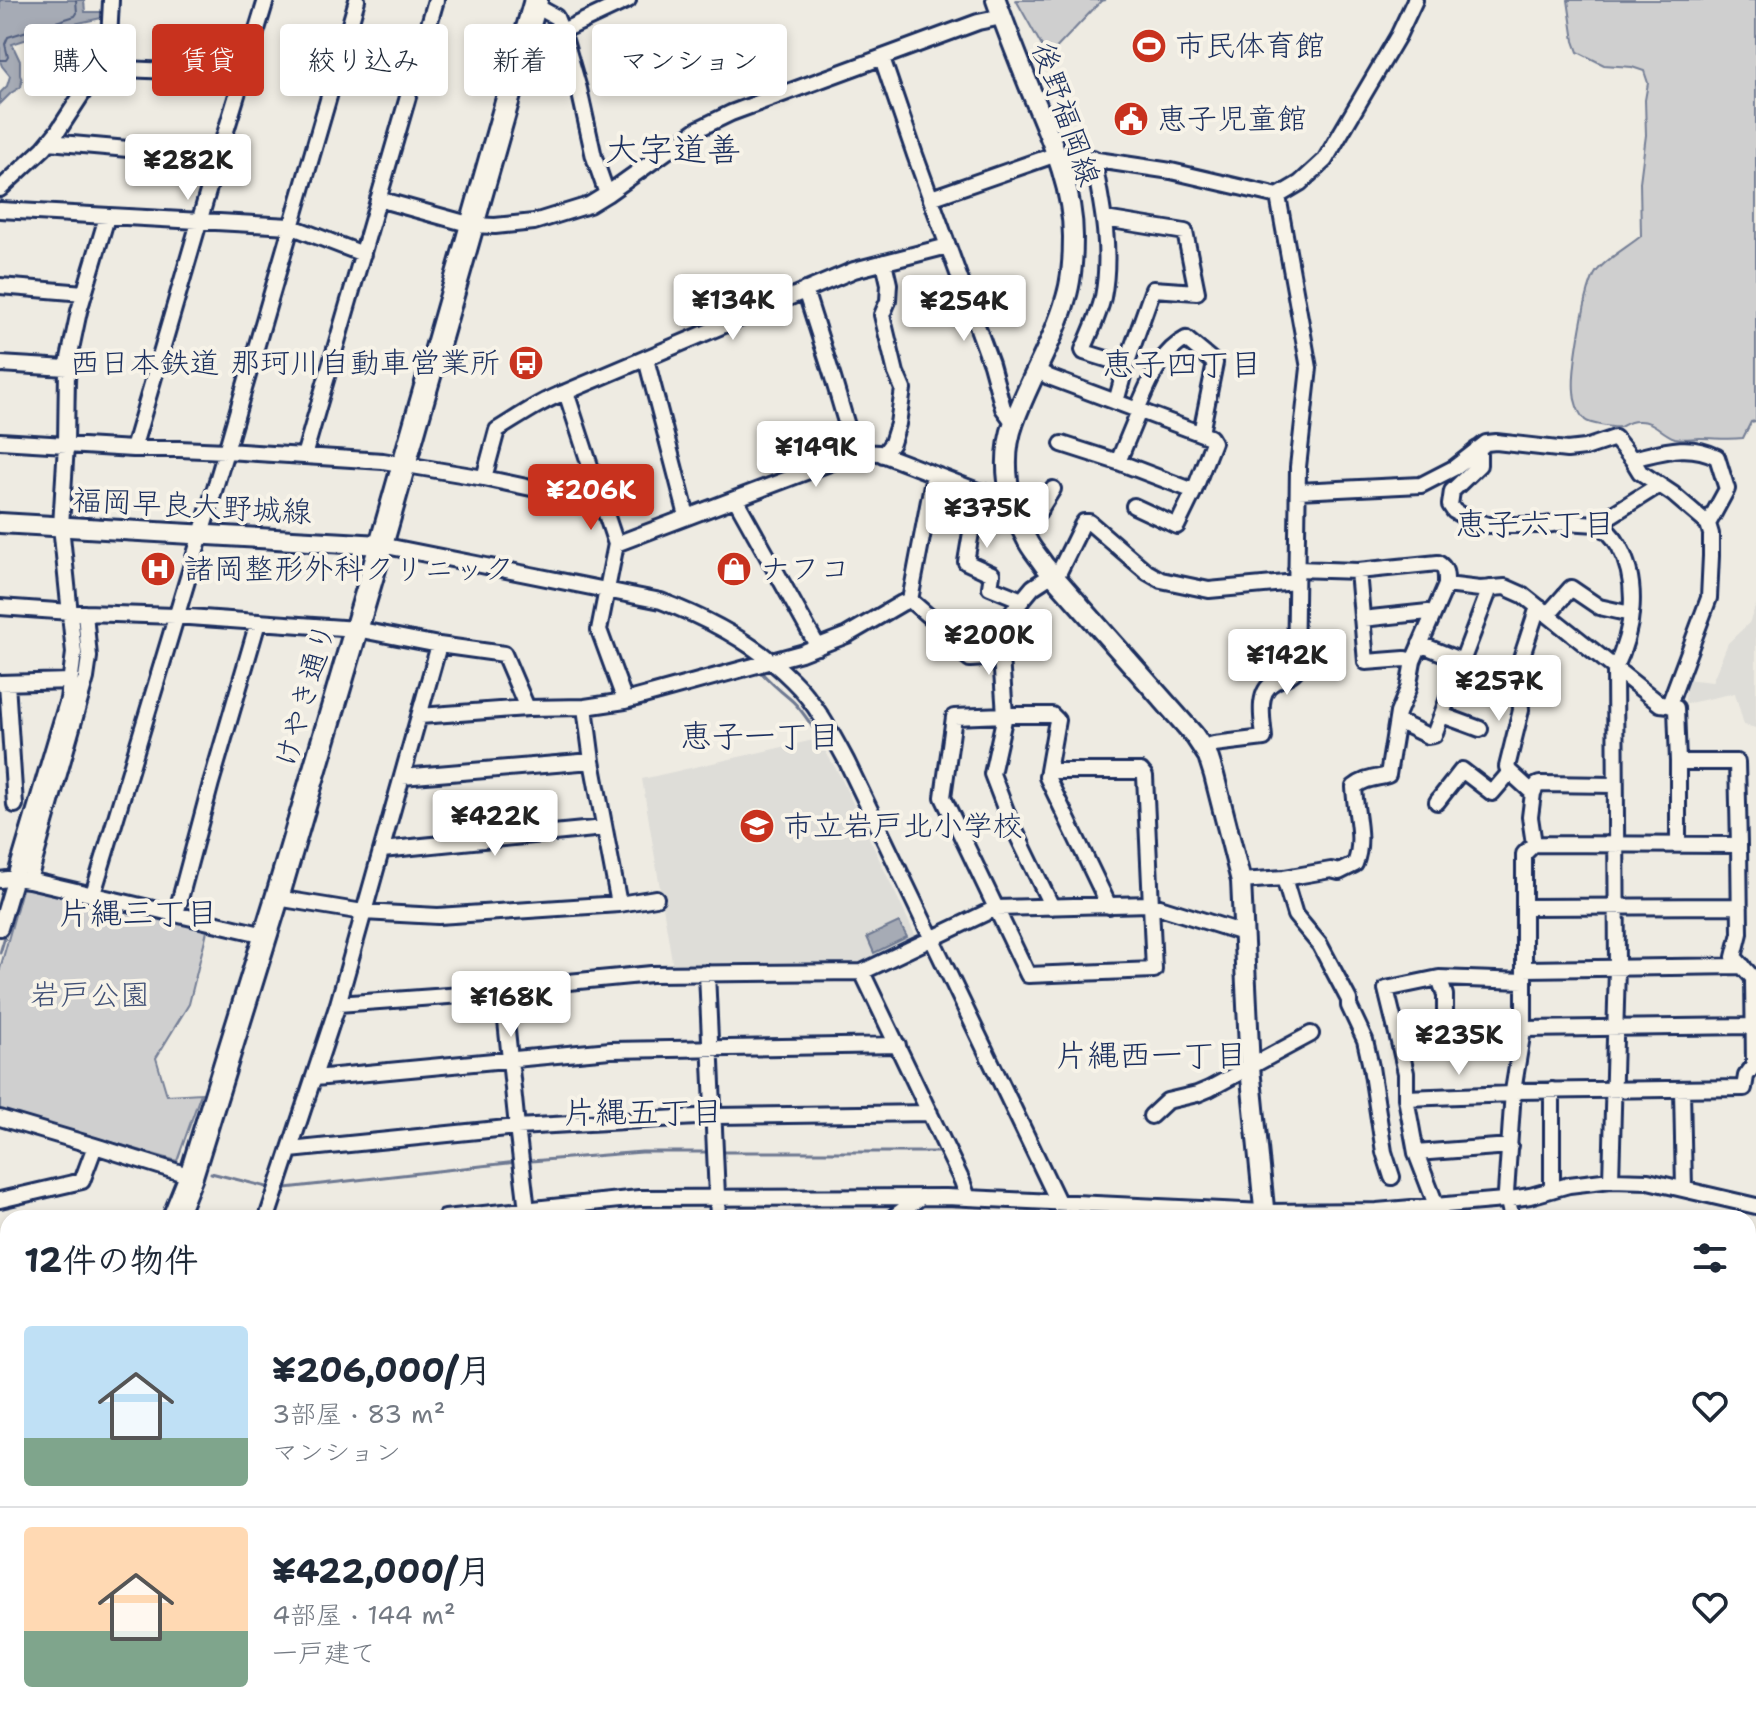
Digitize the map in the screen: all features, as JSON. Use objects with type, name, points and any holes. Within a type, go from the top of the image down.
[{"type":"highway","name":"けやき通り","points":[[177,1210],[191,1176],[277,898],[535,2]]},
{"type":"main road","name":"後野福岡線","points":[[999,8],[1057,154],[1071,222],[1072,267],[1060,318],[1014,423],[1008,456],[1009,493],[1027,542],[1194,735],[1203,747],[1214,775],[1241,881],[1250,1068],[1264,1210]]},
{"type":"main road","name":"福岡早良大野城線","points":[[0,523],[381,545]]},
{"type":"street","points":[[110,24],[111,0]]},
{"type":"street","points":[[259,24],[266,0]]},
{"type":"street","points":[[93,894],[357,0]]},
{"type":"street","points":[[304,456],[436,0]]},
{"type":"street","points":[[576,24],[628,0]]},
{"type":"street","points":[[931,198],[1057,154],[1184,173],[1278,196],[1300,183],[1325,160],[1398,36],[1415,0]]},
{"type":"street","points":[[535,2],[556,17],[559,24]]},
{"type":"street","points":[[378,199],[472,225],[534,222],[589,205],[698,129],[731,113],[978,22],[999,8]]},
{"type":"street","points":[[882,58],[982,337],[1003,408],[1014,423]]},
{"type":"street","points":[[576,79],[594,157],[607,194]]},
{"type":"street","points":[[0,189],[49,142],[81,96]]},
{"type":"street","points":[[133,449],[237,96]]},
{"type":"street","points":[[49,142],[218,157]]},
{"type":"street","points":[[1093,158],[1105,219],[1107,249],[1103,296],[1083,350],[1126,365]]},
{"type":"street","points":[[1203,747],[1264,738],[1262,708],[1265,692],[1273,682],[1293,675],[1295,671],[1298,459],[1309,368],[1278,196]]},
{"type":"street","points":[[0,210],[290,226],[363,254]]},
{"type":"street","points":[[15,879],[86,678],[89,657],[61,526],[67,368],[79,311],[107,217]]},
{"type":"street","points":[[1105,219],[1185,232],[1197,292],[1153,289],[1116,402]]},
{"type":"street","points":[[484,478],[497,430],[543,400],[854,270],[948,246]]},
{"type":"street","points":[[883,455],[892,443],[898,424],[903,389],[882,315],[888,301],[889,284],[884,262]]},
{"type":"street","points":[[0,286],[84,293]]},
{"type":"street","points":[[805,290],[855,453]]},
{"type":"street","points":[[1118,462],[1158,364],[1172,348],[1186,339],[1215,363],[1201,433]]},
{"type":"street","points":[[646,359],[687,516]]},
{"type":"street","points":[[0,364],[67,368]]},
{"type":"street","points":[[1037,370],[1210,437],[1213,442],[1177,526],[1134,506]]},
{"type":"street","points":[[566,392],[616,544],[599,630],[625,701]]},
{"type":"street","points":[[1298,491],[1421,485],[1454,468],[1486,443],[1567,450],[1585,448],[1615,438],[1640,472],[1673,494],[1708,524]]},
{"type":"street","points":[[0,441],[383,461],[536,489],[592,472]]},
{"type":"street","points":[[1062,444],[1194,491]]},
{"type":"street","points":[[1477,449],[1479,465],[1452,491],[1449,498],[1454,511],[1477,522],[1500,526],[1565,522],[1597,524],[1610,534],[1626,559],[1632,581],[1631,614],[1625,645],[1615,669],[1617,968],[1611,1180]]},
{"type":"street","points":[[1632,459],[1688,449],[1702,450],[1717,457],[1727,489],[1708,524],[1711,545],[1709,598],[1669,705]]},
{"type":"street","points":[[616,544],[859,452],[883,455],[978,491],[997,495],[1009,493]]},
{"type":"street","points":[[910,600],[934,474]]},
{"type":"street","points":[[1597,524],[1659,485]]},
{"type":"street","points":[[1024,535],[1053,489]]},
{"type":"street","points":[[978,491],[966,562],[992,574],[990,587],[1022,600]]},
{"type":"street","points":[[736,500],[818,647]]},
{"type":"street","points":[[1052,907],[1008,816],[992,774],[1005,715],[1001,657],[1008,617],[1033,587],[1055,576],[1084,522],[1094,525],[1154,577],[1209,590],[1281,582],[1308,568],[1358,571],[1438,563],[1445,571],[1446,585],[1413,661],[1408,689],[1398,713],[1388,775],[1364,779],[1354,787],[1360,838],[1355,864],[1339,872],[1331,870],[1241,881]]},
{"type":"street","points":[[381,545],[661,601],[697,614],[743,640],[793,681],[830,730],[1062,1210]]},
{"type":"street","points":[[1358,571],[1366,662],[1413,661]]},
{"type":"street","points":[[1446,585],[1505,587],[1515,591],[1660,704],[1676,708],[1678,845]]},
{"type":"street","points":[[1397,721],[1428,736],[1434,735],[1490,588]]},
{"type":"street","points":[[1533,793],[1507,767],[1521,710],[1519,665],[1536,613],[1544,611],[1571,588],[1599,607],[1631,614]]},
{"type":"street","points":[[420,716],[585,707],[625,701],[818,647],[847,635],[910,600]]},
{"type":"street","points":[[910,600],[933,620],[961,622],[965,655],[970,659],[1001,657]]},
{"type":"street","points":[[0,607],[356,629],[504,654],[527,708]]},
{"type":"street","points":[[0,928],[68,699],[77,612]]},
{"type":"street","points":[[1362,619],[1432,613]]},
{"type":"street","points":[[176,914],[258,622]]},
{"type":"street","points":[[1420,644],[1462,661]]},
{"type":"street","points":[[270,1210],[338,1004],[439,645]]},
{"type":"street","points":[[36,803],[8,806],[3,683],[71,681]]},
{"type":"street","points":[[585,707],[619,904]]},
{"type":"street","points":[[1442,715],[1480,729]]},
{"type":"street","points":[[1048,771],[1141,771],[1145,776],[1154,970],[1028,975],[943,797],[954,717],[1055,717],[1047,777],[1109,906]]},
{"type":"street","points":[[402,777],[592,761]]},
{"type":"street","points":[[1406,1098],[1552,1090],[1744,1088],[1746,1076],[1754,1065],[1753,978],[1734,957],[1740,933],[1737,762],[1678,762]]},
{"type":"street","points":[[1437,802],[1462,770],[1492,793],[1510,772]]},
{"type":"street","points":[[1534,844],[1530,817],[1537,785],[1615,785]]},
{"type":"street","points":[[382,850],[604,828]]},
{"type":"street","points":[[1510,1210],[1507,1200],[1513,1092],[1522,1033],[1524,854],[1534,844],[1739,845]]},
{"type":"street","points":[[1284,878],[1295,915],[1320,945],[1349,1000],[1365,1040],[1384,1152],[1392,1177]]},
{"type":"street","points":[[15,879],[93,894],[265,935]]},
{"type":"street","points":[[277,898],[363,912],[438,916],[619,904],[656,898]]},
{"type":"street","points":[[338,1004],[503,992],[613,977],[862,972],[996,908],[1150,904],[1243,933]]},
{"type":"street","points":[[1524,907],[1740,906]]},
{"type":"street","points":[[1436,1205],[1416,1153],[1406,1098],[1406,1073],[1386,989],[1439,978],[1617,968],[1743,966]]},
{"type":"street","points":[[862,972],[968,1198]]},
{"type":"street","points":[[707,973],[718,1210]]},
{"type":"street","points":[[1439,978],[1445,995],[1445,1040]]},
{"type":"street","points":[[503,992],[527,1210]]},
{"type":"street","points":[[1399,1042],[1614,1028],[1753,1026]]},
{"type":"street","points":[[1151,1116],[1167,1101],[1197,1094],[1311,1034]]},
{"type":"street","points":[[315,1078],[610,1050],[898,1045]]},
{"type":"street","points":[[1682,1089],[1684,1189]]},
{"type":"street","points":[[1552,1090],[1552,1190]]},
{"type":"street","points":[[290,1150],[517,1127],[715,1116],[930,1113]]},
{"type":"street","points":[[0,1118],[191,1176]]},
{"type":"street","points":[[0,1200],[82,1181],[95,1146]]},
{"type":"street","points":[[1416,1153],[1510,1146]]},
{"type":"street","points":[[1400,1210],[1507,1200],[1584,1182],[1611,1180],[1648,1181],[1756,1206]]},
{"type":"street","points":[[556,1210],[639,1198],[921,1197],[1185,1210]]},
{"type":"street","points":[[905,1210],[921,1197]]},
{"type":"shaded area","points":[[1756,605],[1756,728],[1744,725],[1735,693],[1685,704],[1686,679],[1712,682],[1728,643],[1749,623]]},
{"type":"shaded area","name":"市立岩戸北小学校","points":[[818,739],[839,774],[917,939],[862,968],[673,967],[642,779]]},
{"type":"green space","points":[[1016,0],[1106,0],[1101,1],[1048,57]]},
{"type":"green space","points":[[1568,0],[1756,0],[1756,421],[1751,422],[1743,438],[1678,439],[1643,421],[1620,427],[1602,425],[1585,420],[1580,414],[1574,395],[1574,381],[1577,348],[1592,279],[1606,262],[1641,236],[1640,182],[1648,83],[1644,71],[1604,65],[1578,52]]},
{"type":"green space","name":"岩戸公園","points":[[23,886],[208,927],[189,1004],[156,1058],[167,1095],[201,1093],[177,1161],[0,1110],[0,969]]},
{"type":"water","points":[[0,0],[84,0],[85,12],[105,12],[106,17],[74,24],[24,24],[24,40],[12,44],[20,61],[21,87],[0,104],[0,93],[7,86],[10,76],[0,61]]},
{"type":"water","points":[[899,922],[907,937],[874,953],[867,937]]},
{"type":"waterway","points":[[115,16],[118,16],[118,0]]},
{"type":"waterway","points":[[301,220],[365,0]]},
{"type":"waterway","points":[[64,136],[74,120]]},
{"type":"waterway","points":[[0,199],[51,152]]},
{"type":"waterway","points":[[116,209],[181,213]]},
{"type":"waterway","points":[[73,429],[77,358],[103,256]]},
{"type":"waterway","points":[[69,533],[71,557]]},
{"type":"waterway","points":[[80,652],[80,672]]},
{"type":"waterway","points":[[760,671],[798,707],[821,739]]},
{"type":"waterway","points":[[523,715],[554,714]]},
{"type":"waterway","points":[[0,953],[21,884]]},
{"type":"waterway","points":[[126,1148],[176,1163]]},
{"type":"waterway","points":[[531,1161],[642,1152],[711,1152]]},
{"type":"waterway","points":[[724,1152],[942,1152]]},
{"type":"waterway","points":[[286,1188],[517,1162]]},
{"type":"waterway","points":[[211,1173],[271,1188]]},
{"type":"waterway","points":[[0,1399],[0,1404]]},
{"type":"place","name":"市民体育館","points":[[1149,46]]},
{"type":"place","name":"恵子児童館","points":[[1131,119]]},
{"type":"place","name":"西日本鉄道 那珂川自動車営業所","points":[[526,363]]},
{"type":"place","name":"諸岡整形外科クリニック","points":[[158,569]]},
{"type":"place","name":"ナフコ","points":[[734,569]]},
{"type":"place","name":"市立岩戸北小学校","points":[[757,826]]},
{"type":"district","name":"大字道善","points":[[673,149]]},
{"type":"district","name":"恵子四丁目","points":[[1182,364]]},
{"type":"district","name":"恵子六丁目","points":[[1535,524]]},
{"type":"district","name":"恵子一丁目","points":[[760,736]]},
{"type":"district","name":"片縄三丁目","points":[[138,913]]},
{"type":"district","name":"片縄西一丁目","points":[[1151,1055]]},
{"type":"district","name":"片縄五丁目","points":[[643,1112]]}]
